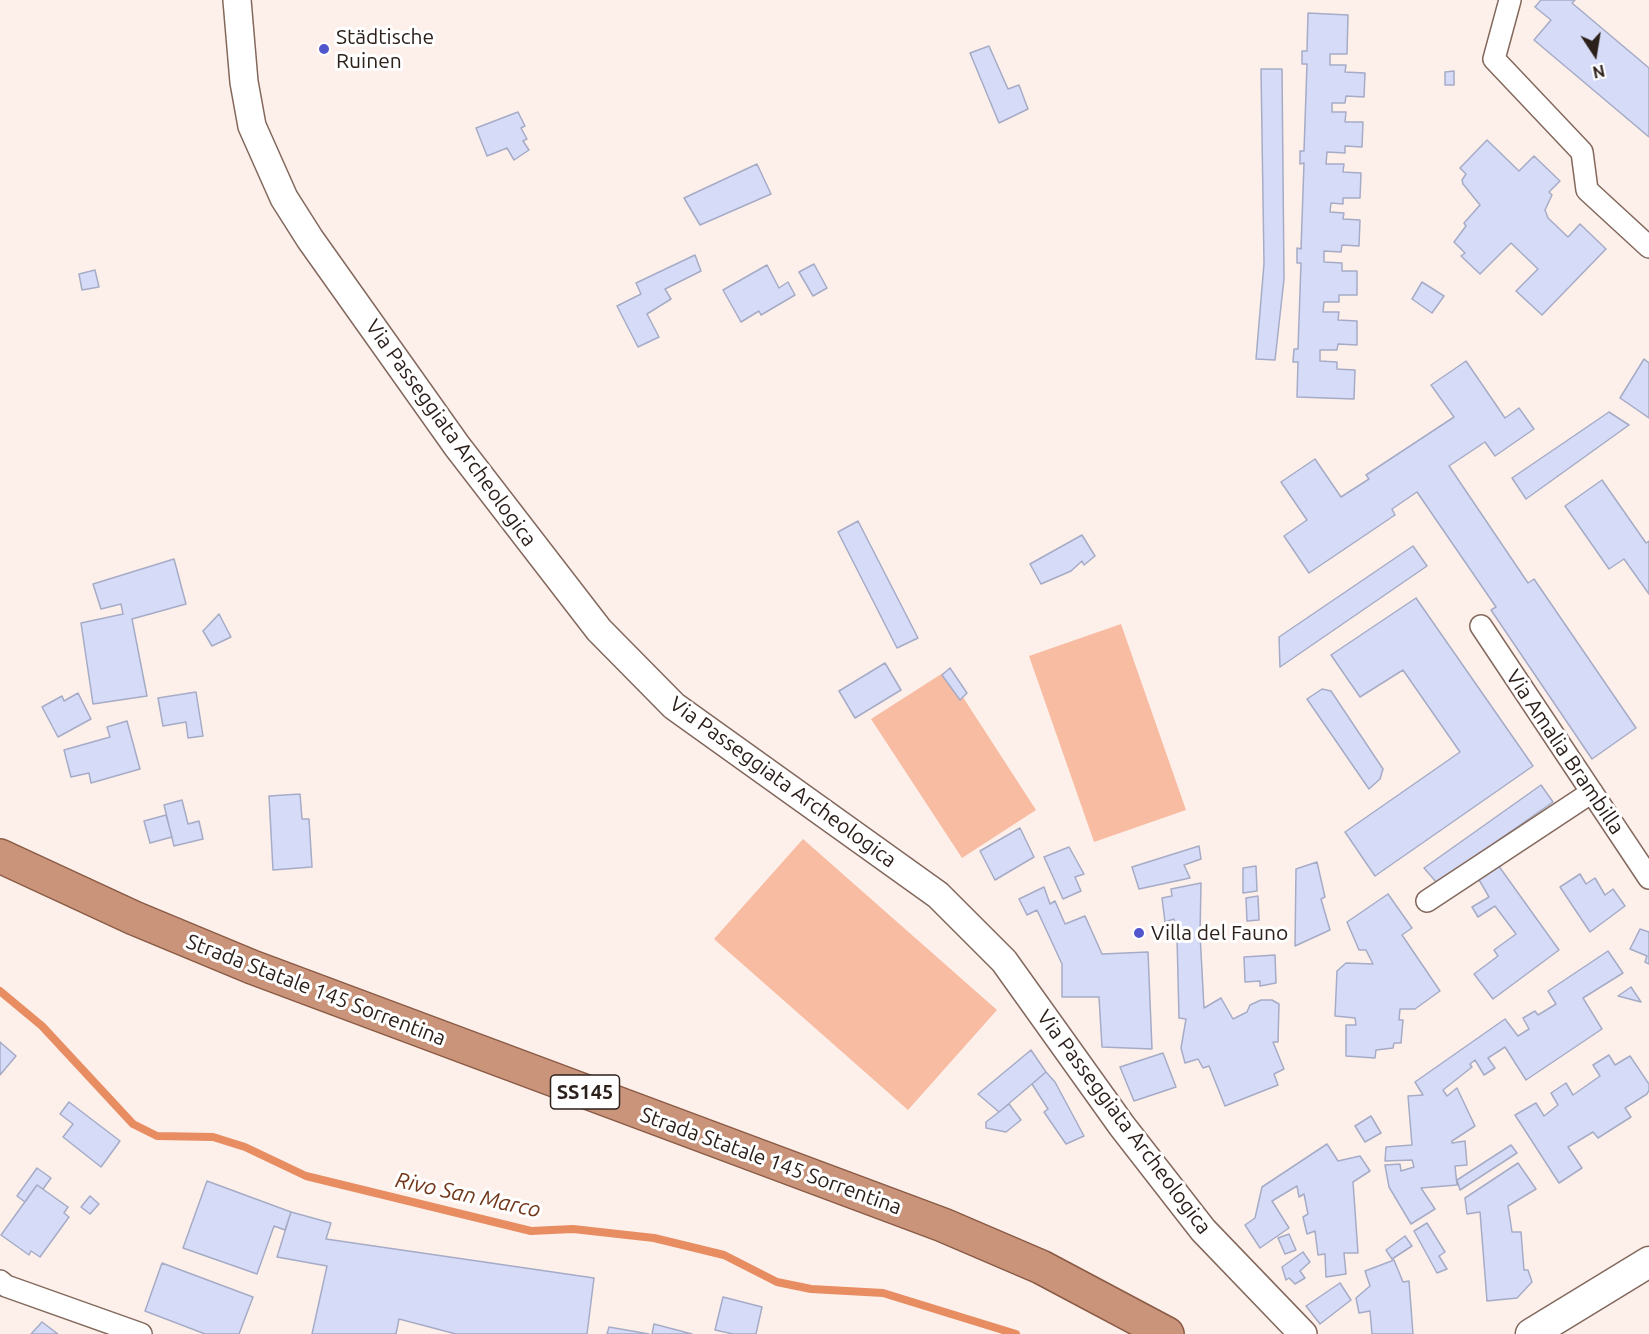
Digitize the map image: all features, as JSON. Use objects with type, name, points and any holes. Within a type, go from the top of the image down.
[{"type":"highway","name":"Strada Statale 145 Sorrentina","points":[[0,856],[134,918],[252,967],[943,1225],[1041,1267],[1167,1334]]},
{"type":"main road","points":[[1531,1334],[1649,1262]]},
{"type":"street","name":"Via Passeggiata Archeologica","points":[[237,0],[244,82],[252,126],[284,198],[310,239],[458,446],[599,630],[674,706],[938,895],[1004,962],[1122,1126],[1203,1230],[1303,1334]]},
{"type":"street","points":[[1510,0],[1494,59],[1582,152],[1587,190],[1649,247]]},
{"type":"street","name":"Via Amalia Brambilla","points":[[1481,626],[1649,878]]},
{"type":"street","points":[[1427,901],[1592,792]]},
{"type":"street","points":[[0,1281],[6,1286],[141,1334]]},
{"type":"shaded area","points":[[1121,624],[1186,810],[1094,842],[1029,656]]},
{"type":"shaded area","points":[[946,671],[1036,810],[962,858],[871,719]]},
{"type":"shaded area","points":[[803,839],[997,1010],[908,1110],[714,939]]},
{"type":"building","points":[[1541,0],[1575,0],[1572,3],[1649,68],[1649,137],[1534,40],[1551,20],[1535,7]]},
{"type":"building","points":[[1308,13],[1348,15],[1347,54],[1330,54],[1330,65],[1346,65],[1345,72],[1365,73],[1364,97],[1346,96],[1345,103],[1332,103],[1332,112],[1346,112],[1345,122],[1363,122],[1362,147],[1345,146],[1345,153],[1327,152],[1326,164],[1344,164],[1343,172],[1361,173],[1360,198],[1343,198],[1343,204],[1331,203],[1330,212],[1344,213],[1343,219],[1360,220],[1359,246],[1342,245],[1341,252],[1324,251],[1324,262],[1342,263],[1342,271],[1357,271],[1357,295],[1339,295],[1339,302],[1324,302],[1323,312],[1339,312],[1338,320],[1357,321],[1357,345],[1338,344],[1337,350],[1320,350],[1320,361],[1337,362],[1337,369],[1355,370],[1354,399],[1297,397],[1298,362],[1293,362],[1294,349],[1298,349],[1301,263],[1297,263],[1297,248],[1301,249],[1304,163],[1300,164],[1300,151],[1304,151],[1307,64],[1302,64],[1302,51],[1307,51]]},
{"type":"building","points":[[989,46],[1008,89],[1019,85],[1028,109],[999,123],[970,53]]},
{"type":"building","points":[[1261,69],[1282,69],[1284,279],[1275,360],[1256,359],[1264,264]]},
{"type":"building","points":[[1454,71],[1454,85],[1445,85],[1445,72]]},
{"type":"building","points":[[518,112],[525,126],[521,128],[527,139],[523,141],[529,150],[514,160],[507,148],[487,156],[476,128]]},
{"type":"building","points":[[1487,140],[1519,171],[1534,156],[1560,181],[1549,192],[1552,195],[1545,210],[1548,218],[1568,237],[1580,224],[1606,249],[1542,315],[1516,291],[1538,269],[1511,243],[1480,274],[1461,256],[1465,253],[1454,242],[1466,226],[1464,223],[1480,205],[1463,184],[1462,180],[1466,174],[1460,168]]},
{"type":"building","points":[[757,164],[771,194],[700,225],[684,198]]},
{"type":"building","points":[[695,255],[701,271],[665,289],[671,299],[647,314],[659,337],[638,347],[617,306],[641,294],[636,283]]},
{"type":"building","points":[[814,264],[827,288],[813,296],[799,272]]},
{"type":"building","points":[[767,265],[779,288],[788,282],[795,295],[761,315],[759,311],[741,322],[723,290]]},
{"type":"building","points":[[95,270],[99,287],[82,290],[79,274]]},
{"type":"building","points":[[1422,282],[1444,296],[1432,313],[1412,299]]},
{"type":"building","points":[[1644,359],[1649,363],[1649,418],[1620,398]]},
{"type":"building","points":[[1466,361],[1505,418],[1519,408],[1534,429],[1495,456],[1485,442],[1449,466],[1528,583],[1534,579],[1636,728],[1592,759],[1491,610],[1496,607],[1417,492],[1392,509],[1395,515],[1309,573],[1284,536],[1307,520],[1281,482],[1315,459],[1341,497],[1369,479],[1366,475],[1454,417],[1431,385]]},
{"type":"building","points":[[1609,412],[1629,425],[1526,499],[1512,478]]},
{"type":"building","points":[[1602,480],[1646,543],[1649,541],[1649,594],[1624,559],[1609,569],[1565,506]]},
{"type":"building","points":[[858,521],[918,638],[897,648],[838,532]]},
{"type":"building","points":[[1082,535],[1095,556],[1084,565],[1082,561],[1071,571],[1041,584],[1030,564]]},
{"type":"building","points":[[1413,546],[1427,566],[1280,667],[1279,637]]},
{"type":"building","points":[[174,559],[186,604],[132,619],[147,696],[93,704],[81,623],[123,614],[121,604],[101,609],[93,584]]},
{"type":"building","points":[[1416,598],[1533,766],[1375,876],[1345,832],[1460,752],[1403,670],[1360,697],[1331,655]]},
{"type":"building","points":[[219,614],[231,637],[212,646],[203,631]]},
{"type":"building","points":[[885,663],[901,690],[855,718],[839,691]]},
{"type":"building","points":[[950,668],[967,693],[960,700],[942,675]]},
{"type":"building","points":[[1322,689],[1331,691],[1383,769],[1380,779],[1369,789],[1307,699]]},
{"type":"building","points":[[196,692],[203,736],[188,738],[186,722],[163,726],[158,698]]},
{"type":"building","points":[[78,693],[91,719],[58,737],[42,707],[62,696],[64,701]]},
{"type":"building","points":[[127,721],[140,769],[91,783],[89,773],[71,777],[64,750],[110,737],[107,727]]},
{"type":"building","points":[[1541,785],[1553,802],[1437,883],[1424,868]]},
{"type":"building","points":[[300,794],[302,819],[309,819],[312,867],[273,870],[269,796]]},
{"type":"building","points":[[182,800],[188,824],[199,821],[203,839],[174,846],[164,805]]},
{"type":"building","points":[[166,815],[172,837],[150,843],[144,821]]},
{"type":"building","points":[[1020,828],[1034,857],[995,880],[980,851]]},
{"type":"building","points":[[1199,846],[1201,859],[1184,865],[1190,878],[1139,889],[1132,867]]},
{"type":"building","points":[[1069,847],[1084,874],[1075,877],[1081,891],[1063,899],[1044,857]]},
{"type":"building","points":[[1317,862],[1325,897],[1321,899],[1330,930],[1295,946],[1296,869]]},
{"type":"building","points":[[1498,865],[1559,950],[1493,999],[1474,974],[1498,956],[1494,950],[1516,934],[1495,906],[1478,917],[1472,907],[1489,897],[1478,878]]},
{"type":"building","points":[[1256,866],[1257,891],[1243,893],[1243,868]]},
{"type":"building","points":[[1580,874],[1586,884],[1595,878],[1605,895],[1613,889],[1625,906],[1590,932],[1560,887]]},
{"type":"building","points":[[1201,883],[1200,934],[1204,1008],[1221,998],[1233,1019],[1247,1012],[1250,1005],[1261,1000],[1272,1000],[1279,1004],[1278,1042],[1273,1042],[1284,1069],[1274,1074],[1278,1085],[1225,1106],[1209,1066],[1203,1068],[1198,1059],[1185,1063],[1181,1048],[1186,1019],[1179,1018],[1177,937],[1174,919],[1165,922],[1162,898],[1172,896],[1171,889]]},
{"type":"building","points":[[1044,887],[1050,904],[1055,901],[1065,924],[1085,916],[1102,954],[1148,952],[1152,1049],[1102,1047],[1099,997],[1062,997],[1062,964],[1037,910],[1027,915],[1019,899]]},
{"type":"building","points":[[1388,894],[1412,928],[1402,935],[1440,991],[1415,1009],[1400,1009],[1399,1020],[1403,1020],[1401,1043],[1394,1043],[1393,1048],[1376,1050],[1375,1058],[1346,1056],[1346,1025],[1356,1025],[1355,1018],[1335,1016],[1337,971],[1346,963],[1373,964],[1366,950],[1359,950],[1347,922]]},
{"type":"building","points":[[1258,896],[1259,920],[1247,921],[1246,898]]},
{"type":"building","points":[[1640,929],[1649,932],[1649,964],[1645,962],[1647,956],[1630,949]]},
{"type":"building","points":[[1608,951],[1623,973],[1583,998],[1602,1029],[1526,1080],[1505,1047],[1488,1058],[1495,1068],[1484,1075],[1475,1060],[1470,1064],[1472,1067],[1443,1090],[1447,1096],[1457,1088],[1475,1126],[1452,1141],[1452,1143],[1465,1141],[1467,1165],[1455,1166],[1457,1185],[1421,1188],[1435,1209],[1411,1224],[1389,1187],[1385,1165],[1400,1164],[1401,1171],[1414,1167],[1412,1160],[1385,1161],[1386,1147],[1412,1145],[1408,1096],[1423,1095],[1415,1082],[1505,1019],[1518,1036],[1529,1029],[1523,1018],[1535,1011],[1538,1015],[1556,1004],[1548,991]]},
{"type":"building","points":[[1275,955],[1276,983],[1260,986],[1260,981],[1245,982],[1244,957]]},
{"type":"building","points":[[1631,987],[1641,1002],[1618,996]]},
{"type":"building","points":[[0,1042],[16,1056],[0,1075]]},
{"type":"building","points":[[1031,1050],[1046,1072],[999,1112],[978,1094]]},
{"type":"building","points":[[1163,1053],[1176,1087],[1134,1101],[1120,1067]]},
{"type":"building","points":[[1609,1055],[1615,1065],[1630,1056],[1649,1084],[1649,1090],[1647,1094],[1625,1108],[1631,1117],[1598,1138],[1593,1132],[1568,1147],[1582,1168],[1559,1183],[1515,1115],[1536,1103],[1544,1116],[1558,1105],[1551,1093],[1566,1083],[1573,1095],[1600,1076],[1593,1065]]},
{"type":"building","points":[[1046,1072],[1055,1082],[1084,1136],[1066,1144],[1044,1112],[1048,1109],[1032,1084]]},
{"type":"building","points":[[69,1102],[120,1141],[101,1167],[63,1137],[73,1124],[60,1114]]},
{"type":"building","points":[[1009,1104],[1021,1120],[1006,1132],[986,1128],[986,1122]]},
{"type":"building","points":[[1371,1116],[1381,1133],[1365,1142],[1355,1126]]},
{"type":"building","points":[[1327,1144],[1338,1161],[1360,1156],[1370,1171],[1353,1182],[1358,1253],[1344,1253],[1346,1274],[1326,1277],[1325,1254],[1318,1255],[1315,1231],[1307,1234],[1303,1217],[1308,1214],[1304,1194],[1299,1197],[1297,1186],[1272,1201],[1289,1228],[1260,1248],[1245,1225],[1255,1218],[1262,1187]]},
{"type":"building","points":[[1511,1145],[1517,1153],[1460,1190],[1457,1180]]},
{"type":"building","points":[[1518,1163],[1536,1189],[1508,1206],[1512,1232],[1521,1232],[1524,1270],[1528,1270],[1532,1282],[1517,1298],[1487,1301],[1480,1212],[1467,1214],[1465,1198]]},
{"type":"building","points":[[37,1168],[51,1178],[43,1189],[37,1185],[25,1202],[17,1196]]},
{"type":"building","points":[[207,1181],[291,1212],[285,1230],[274,1226],[257,1274],[183,1248]]},
{"type":"building","points":[[37,1185],[68,1207],[64,1213],[69,1217],[40,1257],[31,1251],[29,1255],[1,1235]]},
{"type":"building","points":[[90,1196],[99,1204],[90,1214],[81,1207]]},
{"type":"building","points":[[291,1212],[331,1223],[326,1239],[594,1278],[587,1334],[456,1334],[399,1319],[396,1334],[312,1334],[327,1266],[277,1257]]},
{"type":"building","points":[[1427,1223],[1445,1252],[1439,1256],[1447,1269],[1437,1273],[1414,1231]]},
{"type":"building","points":[[1289,1234],[1296,1250],[1285,1254],[1278,1238]]},
{"type":"building","points":[[1405,1236],[1412,1246],[1392,1259],[1386,1250]]},
{"type":"building","points":[[1303,1252],[1310,1262],[1300,1271],[1305,1278],[1295,1284],[1289,1278],[1286,1280],[1282,1267]]},
{"type":"building","points":[[1394,1260],[1403,1282],[1409,1281],[1413,1334],[1372,1334],[1370,1311],[1359,1313],[1356,1298],[1370,1286],[1365,1271]]},
{"type":"building","points":[[162,1263],[253,1297],[239,1334],[205,1334],[145,1311]]},
{"type":"building","points":[[1340,1283],[1351,1300],[1320,1324],[1306,1306]]},
{"type":"building","points":[[723,1297],[762,1307],[756,1334],[733,1334],[715,1330]]},
{"type":"building","points":[[42,1322],[58,1334],[31,1334]]},
{"type":"building","points":[[654,1324],[692,1334],[652,1334]]},
{"type":"building","points":[[609,1327],[649,1334],[607,1334]]},
{"type":"waterway","name":"Rivo San Marco","points":[[0,991],[42,1026],[133,1124],[157,1136],[213,1137],[245,1147],[306,1176],[531,1231],[573,1229],[654,1238],[724,1255],[777,1282],[811,1289],[883,1293],[1016,1334]]},
{"type":"place","name":"Städtische Ruinen","points":[[324,49]]},
{"type":"place","name":"Villa del Fauno","points":[[1139,933]]}]
